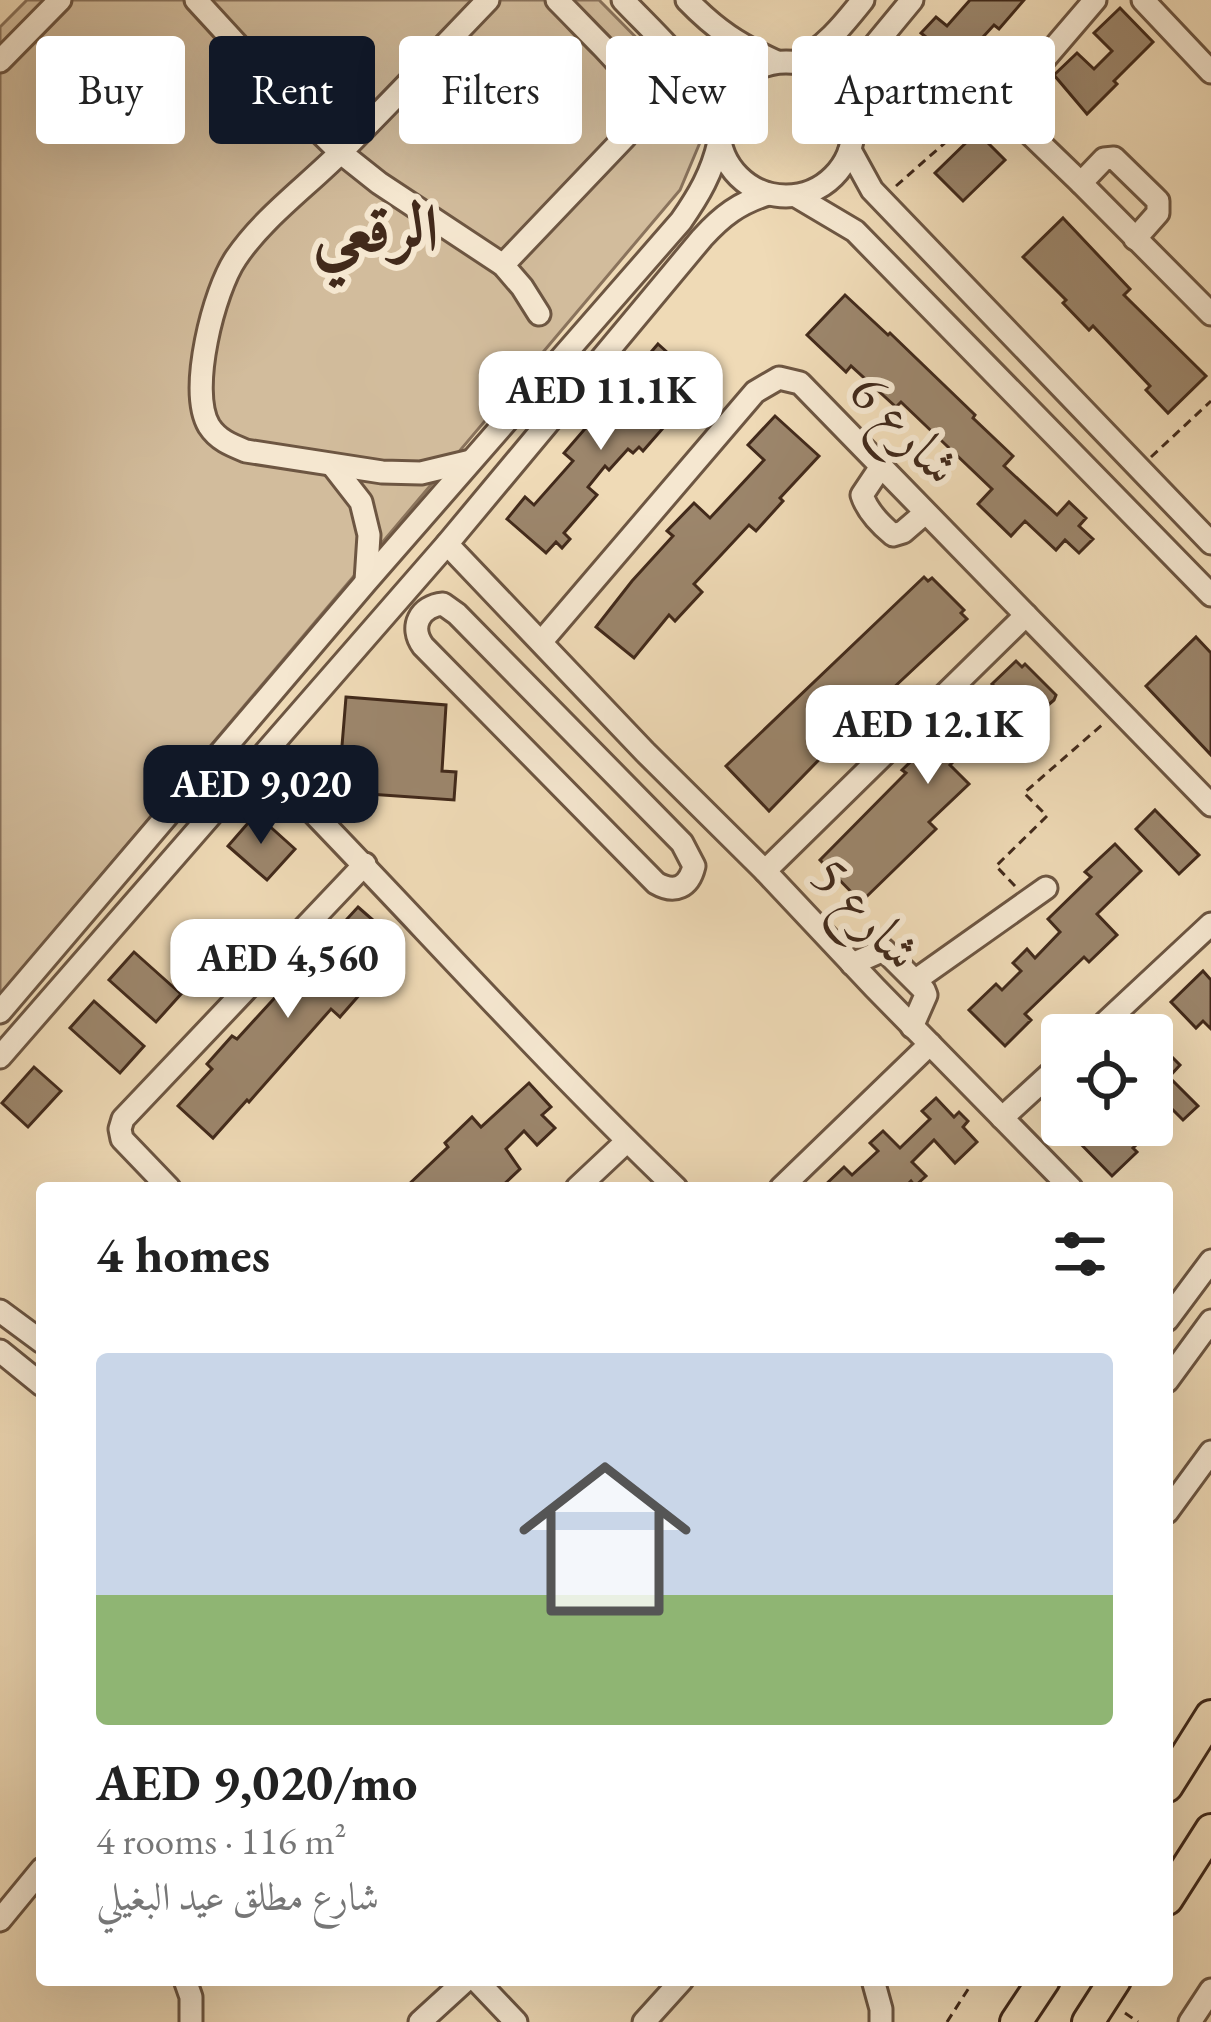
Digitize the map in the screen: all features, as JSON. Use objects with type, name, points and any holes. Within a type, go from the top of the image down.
[{"type":"highway","points":[[1173,1776],[1211,1716]]},
{"type":"highway","points":[[1173,1890],[1211,1830]]},
{"type":"highway","points":[[1016,2022],[1040,1986]]},
{"type":"highway","points":[[1088,2022],[1111,1986]]},
{"type":"street","points":[[0,61],[60,0]]},
{"type":"street","points":[[196,0],[340,152],[502,265],[539,314]]},
{"type":"street","points":[[472,461],[421,473],[333,466],[246,451],[226,443],[210,429],[202,410],[201,388],[214,302],[229,270],[258,232],[488,0]]},
{"type":"street","points":[[502,265],[625,137],[638,116],[638,91],[632,80],[557,0]]},
{"type":"street","points":[[623,0],[656,36]]},
{"type":"street","points":[[687,0],[742,46],[792,63]]},
{"type":"street","points":[[768,66],[821,47],[863,0]]},
{"type":"street","points":[[882,36],[912,0]]},
{"type":"street","points":[[1055,47],[1095,0]]},
{"type":"street","points":[[1143,0],[1211,72]]},
{"type":"street","points":[[0,1012],[681,221],[708,179],[716,144]]},
{"type":"street","points":[[722,144],[725,160],[751,187],[796,196],[830,180],[850,144]]},
{"type":"street","points":[[1041,144],[1210,311]]},
{"type":"street","points":[[850,150],[881,200],[1211,543]]},
{"type":"street","points":[[1082,182],[1104,159],[1114,158],[1154,196],[1158,213],[1135,239]]},
{"type":"street","points":[[0,1057],[447,544],[702,238],[726,213],[768,194]]},
{"type":"street","points":[[796,196],[855,231],[1211,596]]},
{"type":"street","points":[[898,274],[890,256],[896,243],[910,238],[931,251]]},
{"type":"street","name":"شارع 6","points":[[542,641],[755,392],[779,378],[800,383],[1211,805]]},
{"type":"street","points":[[333,466],[361,502],[369,536],[366,582]]},
{"type":"street","points":[[880,468],[862,495],[887,530],[893,535],[903,532],[925,513]]},
{"type":"street","name":"شارع 5","points":[[447,544],[1065,1182]]},
{"type":"street","points":[[443,604],[458,614],[614,775],[692,858],[691,879],[680,888],[668,890],[656,883],[423,646],[417,638],[420,615],[431,605],[443,604]]},
{"type":"street","points":[[765,871],[1026,615]]},
{"type":"street","points":[[260,758],[670,1182]]},
{"type":"street","points":[[614,775],[653,760]]},
{"type":"street","points":[[639,799],[653,760]]},
{"type":"street","points":[[163,1182],[122,1139],[123,1119],[365,864]]},
{"type":"street","points":[[916,980],[1038,895]]},
{"type":"street","points":[[1115,1014],[1211,924]]},
{"type":"street","points":[[852,964],[884,950],[916,980],[926,995],[913,1027]]},
{"type":"street","points":[[788,1182],[930,1044]]},
{"type":"street","points":[[1002,1118],[1041,1082]]},
{"type":"street","points":[[583,1182],[627,1141]]},
{"type":"street","points":[[1174,1293],[1211,1261]]},
{"type":"street","points":[[0,1311],[36,1338]]},
{"type":"street","points":[[1173,1373],[1211,1321]]},
{"type":"street","points":[[0,1351],[36,1380]]},
{"type":"street","points":[[1173,1505],[1211,1452]]},
{"type":"street","points":[[0,1920],[36,1876]]},
{"type":"street","points":[[187,1986],[191,2022]]},
{"type":"street","points":[[421,2022],[460,1986]]},
{"type":"street","points":[[481,1986],[507,2019]]},
{"type":"street","points":[[644,2022],[677,1986]]},
{"type":"street","points":[[874,1986],[881,2022]]},
{"type":"street","points":[[1190,2022],[1211,1990]]},
{"type":"path","points":[[881,200],[944,144]]},
{"type":"path","points":[[1139,468],[1211,401]]},
{"type":"path","points":[[1038,895],[996,866],[1047,816],[1024,793],[1118,711]]},
{"type":"path","points":[[946,2022],[970,1986]]},
{"type":"shaded area","points":[[27,0],[599,0],[635,36],[606,36],[606,144],[699,144],[680,190],[0,995],[0,27]]},
{"type":"building","points":[[970,0],[1024,0],[999,29],[994,25],[984,36],[921,33],[936,17],[947,26]]},
{"type":"building","points":[[1120,8],[1153,42],[1087,114],[1055,74],[1077,53],[1094,69],[1112,51],[1094,33]]},
{"type":"building","points":[[965,144],[989,144],[1005,160],[963,201],[935,173]]},
{"type":"building","points":[[1063,218],[1130,289],[1124,295],[1206,376],[1168,413],[1146,390],[1150,386],[1093,326],[1089,330],[1023,257]]},
{"type":"building","points":[[845,295],[975,415],[1013,456],[1004,466],[1057,515],[1069,502],[1086,518],[1079,526],[1093,539],[1079,553],[1065,540],[1056,550],[1025,521],[1011,536],[978,504],[992,489],[901,402],[896,407],[851,366],[846,372],[807,335]]},
{"type":"building","points":[[658,344],[687,370],[674,384],[680,389],[661,411],[666,415],[659,423],[664,427],[643,451],[628,449],[609,470],[605,466],[588,487],[597,495],[564,533],[570,539],[562,548],[556,542],[546,553],[507,519],[525,497],[534,505],[573,461],[564,453],[596,416],[610,427],[641,391],[628,379]]},
{"type":"building","points":[[775,416],[819,456],[756,531],[749,525],[694,584],[702,592],[675,621],[669,615],[634,658],[596,627],[673,536],[667,531],[694,503],[710,518],[764,460],[748,445]]},
{"type":"building","points":[[924,577],[932,578],[967,619],[769,811],[726,766]]},
{"type":"building","points":[[1196,637],[1211,653],[1211,755],[1146,686]]},
{"type":"building","points":[[1016,661],[1056,695],[1054,700],[1040,712],[1033,705],[1028,710],[1018,700],[995,721],[1012,738],[998,754],[989,745],[983,750],[974,741],[950,765],[969,784],[929,822],[936,829],[861,902],[820,860],[930,743],[972,703],[978,709],[998,690],[992,684]]},
{"type":"building","points":[[346,697],[446,705],[442,771],[456,772],[454,800],[326,791],[329,757],[341,758]]},
{"type":"building","points":[[1155,810],[1199,855],[1179,874],[1136,829]]},
{"type":"building","points":[[256,814],[295,849],[267,880],[228,846]]},
{"type":"building","points":[[1115,844],[1141,871],[1097,914],[1117,935],[1089,962],[1084,957],[1025,1014],[1031,1020],[1005,1046],[969,1010],[996,984],[1002,990],[1021,971],[1013,963],[1027,949],[1035,958],[1060,932],[1048,919],[1091,877],[1085,872]]},
{"type":"building","points":[[358,907],[397,941],[355,987],[361,993],[340,1017],[331,1009],[213,1138],[178,1106],[212,1069],[207,1064],[232,1036],[237,1039]]},
{"type":"building","points":[[134,952],[181,994],[156,1022],[109,980]]},
{"type":"building","points":[[1203,971],[1211,980],[1211,1029],[1203,1021],[1196,1028],[1171,1002]]},
{"type":"building","points":[[94,1001],[144,1046],[120,1073],[70,1028]]},
{"type":"building","points":[[34,1067],[61,1091],[28,1127],[2,1103]]},
{"type":"building","points":[[1173,1081],[1198,1106],[1183,1120],[1173,1110]]},
{"type":"building","points":[[529,1083],[551,1107],[542,1115],[555,1128],[537,1145],[524,1131],[506,1149],[520,1169],[506,1182],[411,1182],[472,1117],[481,1127]]},
{"type":"building","points":[[936,1098],[954,1117],[959,1112],[968,1121],[963,1127],[977,1142],[955,1163],[934,1140],[912,1162],[926,1176],[919,1182],[828,1182],[844,1167],[852,1175],[878,1151],[870,1143],[883,1131],[900,1148],[930,1119],[922,1111]]},
{"type":"building","points":[[1083,1146],[1135,1146],[1137,1152],[1112,1176]]},
{"type":"district","name":"الرقعي","points":[[376,228]]}]
